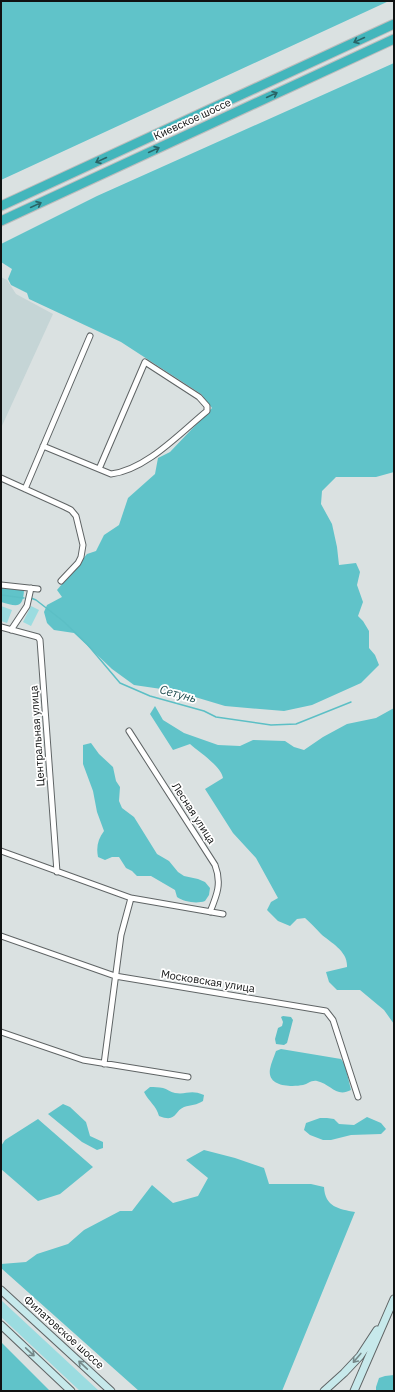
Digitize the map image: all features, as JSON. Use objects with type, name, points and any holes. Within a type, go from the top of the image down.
[{"type":"highway","name":"Киевское шоссе","points":[[1,206],[394,24]]},
{"type":"highway","name":"Киевское шоссе","points":[[1,222],[394,39]]},
{"type":"main road","name":"Филатовское шоссе","points":[[1,1290],[111,1391]]},
{"type":"main road","points":[[354,1391],[394,1299]]},
{"type":"main road","points":[[324,1391],[360,1356],[387,1315]]},
{"type":"main road","points":[[1,1325],[71,1391]]},
{"type":"street","points":[[25,489],[90,336]]},
{"type":"street","points":[[43,446],[111,474],[120,473],[137,466],[153,456],[207,411],[207,406],[199,397],[145,362],[99,469]]},
{"type":"street","points":[[1,478],[71,510],[76,516],[83,551],[78,563],[61,580]]},
{"type":"street","points":[[1,585],[38,589]]},
{"type":"street","points":[[11,630],[27,606],[31,588]]},
{"type":"street","name":"Центральная улица","points":[[1,627],[38,637],[40,640],[57,872]]},
{"type":"street","name":"Лесная улица","points":[[129,731],[215,865],[219,874],[219,883],[210,912]]},
{"type":"street","points":[[1,851],[131,898],[222,914]]},
{"type":"street","points":[[104,1064],[121,935],[131,898]]},
{"type":"street","name":"Московская улица","points":[[1,936],[115,976],[326,1011],[333,1020],[358,1097]]},
{"type":"street","points":[[1,1032],[82,1060],[188,1077]]},
{"type":"shaded area","points":[[1,1],[389,1],[1,180]]},
{"type":"shaded area","points":[[394,63],[394,472],[376,477],[336,477],[322,491],[321,504],[332,524],[339,565],[356,563],[360,572],[357,585],[363,602],[358,616],[369,631],[369,648],[375,655],[379,665],[361,683],[312,705],[284,711],[225,706],[175,691],[134,685],[112,669],[74,633],[54,630],[47,623],[44,612],[47,605],[62,597],[57,590],[87,554],[96,551],[104,535],[119,525],[128,498],[155,474],[158,458],[170,452],[212,408],[201,394],[121,342],[29,299],[27,293],[11,285],[8,279],[12,269],[1,262],[1,244],[97,196]]},
{"type":"shaded area","points":[[1,277],[7,280],[16,294],[53,314],[1,428]]},
{"type":"shaded area","points":[[1,588],[24,590],[20,604],[15,605],[1,602]]},
{"type":"shaded area","points":[[1,606],[12,610],[7,623],[1,621]]},
{"type":"shaded area","points":[[31,606],[39,610],[31,626],[23,622]]},
{"type":"shaded area","points":[[155,706],[163,720],[184,733],[218,745],[240,746],[253,740],[285,741],[294,747],[304,750],[323,737],[347,724],[376,718],[394,708],[394,1024],[384,1010],[360,990],[337,990],[329,982],[326,972],[347,967],[347,961],[342,952],[305,918],[297,919],[290,926],[278,921],[267,910],[271,902],[278,898],[256,858],[233,833],[205,789],[223,778],[221,773],[214,764],[190,744],[173,750],[150,714]]},
{"type":"shaded area","points":[[91,743],[99,754],[113,767],[116,781],[120,787],[119,801],[122,808],[134,817],[157,854],[169,861],[178,872],[184,876],[205,882],[210,888],[209,895],[205,901],[194,902],[180,899],[177,897],[175,890],[151,876],[137,876],[126,868],[119,857],[112,857],[105,860],[98,857],[98,843],[104,831],[97,812],[93,791],[83,764],[83,745]]},
{"type":"shaded area","points":[[281,1017],[291,1017],[293,1020],[287,1043],[284,1045],[276,1044],[275,1039],[278,1028],[282,1026],[283,1022]]},
{"type":"shaded area","points":[[281,1049],[341,1059],[345,1065],[351,1090],[346,1092],[337,1091],[317,1081],[292,1086],[286,1086],[276,1082],[270,1075],[270,1069],[276,1051]]},
{"type":"shaded area","points":[[150,1087],[163,1088],[175,1093],[199,1093],[204,1095],[203,1101],[184,1107],[174,1116],[165,1118],[159,1116],[144,1092]]},
{"type":"shaded area","points":[[63,1104],[70,1107],[86,1122],[90,1136],[103,1142],[103,1148],[97,1150],[82,1142],[48,1114]]},
{"type":"shaded area","points":[[367,1117],[381,1123],[386,1129],[381,1134],[351,1135],[331,1140],[323,1140],[310,1135],[304,1130],[306,1123],[320,1118],[334,1119],[339,1124],[354,1125]]},
{"type":"shaded area","points":[[38,1119],[93,1167],[60,1194],[38,1201],[1,1169],[1,1146],[5,1140]]},
{"type":"shaded area","points":[[204,1150],[235,1158],[264,1168],[269,1184],[311,1184],[324,1187],[325,1194],[330,1203],[338,1208],[355,1212],[282,1391],[139,1391],[1,1268],[1,1264],[26,1262],[37,1254],[68,1244],[84,1230],[120,1211],[132,1211],[152,1185],[173,1203],[198,1196],[208,1178],[186,1160]]},
{"type":"shaded area","points":[[1,1300],[99,1391],[80,1391],[1,1317]]},
{"type":"shaded area","points":[[1,1342],[50,1391],[1,1391]]},
{"type":"shaded area","points":[[394,1375],[394,1391],[376,1391],[379,1378]]},
{"type":"waterway","name":"Сетунь","points":[[1,595],[24,598]]},
{"type":"waterway","name":"Сетунь","points":[[31,598],[36,600],[63,621],[87,644],[120,683],[150,696],[204,711],[216,717],[271,725],[296,724],[351,702]]}]
